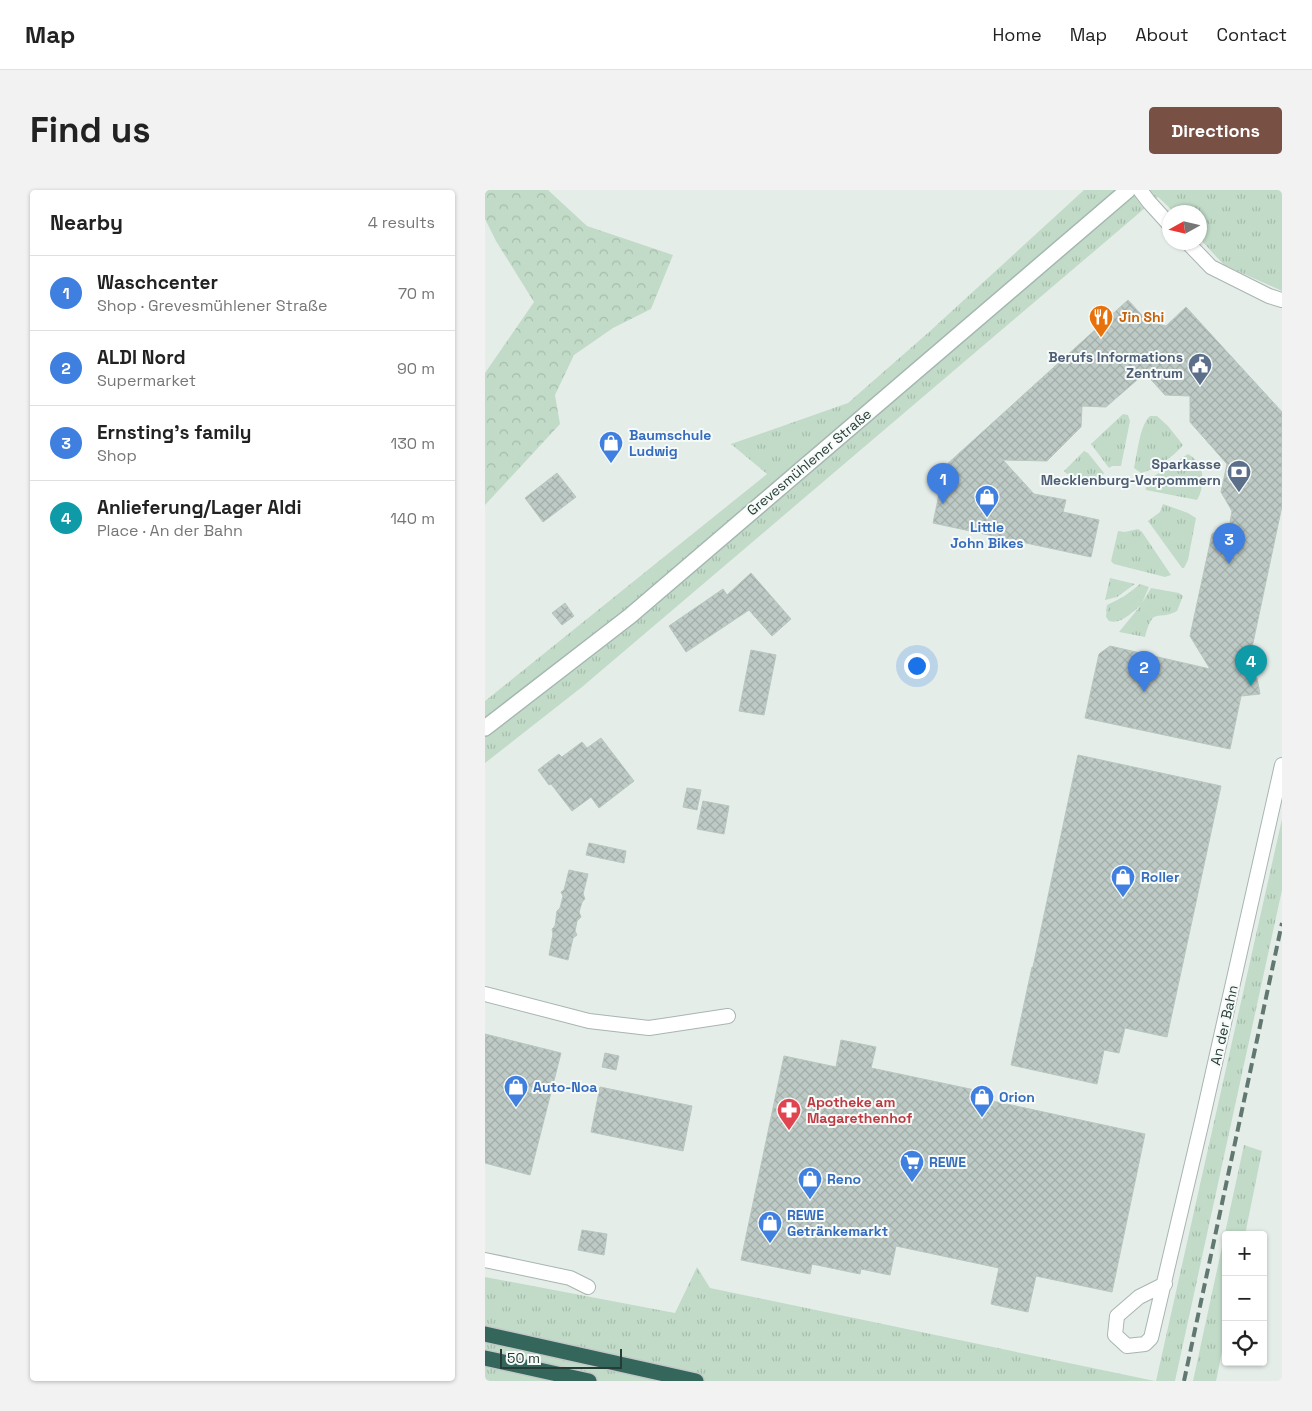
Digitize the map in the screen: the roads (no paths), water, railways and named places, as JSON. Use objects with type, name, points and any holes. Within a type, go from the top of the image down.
[{"type":"highway","points":[[485,1334],[696,1381]]},
{"type":"highway","points":[[485,1358],[589,1381]]},
{"type":"street","name":"Grevesmühlener Straße","points":[[485,728],[629,616],[1128,190]]},
{"type":"street","points":[[1140,190],[1162,216]]},
{"type":"street","points":[[1195,250],[1211,267],[1254,289],[1282,300]]},
{"type":"street","name":"An der Bahn","points":[[1165,1284],[1139,1298],[1117,1316],[1115,1335],[1127,1346],[1145,1344],[1151,1338],[1165,1284],[1282,766]]},
{"type":"street","points":[[485,994],[589,1021],[649,1028],[728,1016]]},
{"type":"street","points":[[485,1260],[571,1278],[588,1287]]},
{"type":"railway","points":[[1184,1381],[1282,923]]},
{"type":"place","name":"Jin Shi","points":[[1101,338]]},
{"type":"place","name":"Berufs Informations Zentrum","points":[[1200,386]]},
{"type":"place","name":"Baumschule Ludwig","points":[[611,464]]},
{"type":"place","name":"Sparkasse Mecklenburg-Vorpommern","points":[[1239,493]]},
{"type":"place","name":"Waschcenter","points":[[943,504]]},
{"type":"place","name":"Little John Bikes","points":[[987,518]]},
{"type":"place","name":"Ernsting's family","points":[[1229,564]]},
{"type":"place","name":"Anlieferung/Lager Aldi","points":[[1251,686]]},
{"type":"place","name":"ALDI Nord","points":[[1144,692]]},
{"type":"place","name":"Roller","points":[[1123,898]]},
{"type":"place","name":"Auto-Noa","points":[[516,1108]]},
{"type":"place","name":"Orion","points":[[982,1118]]},
{"type":"place","name":"Apotheke am Magarethenhof","points":[[789,1131]]},
{"type":"place","name":"REWE","points":[[912,1183]]},
{"type":"place","name":"Reno","points":[[810,1200]]},
{"type":"place","name":"REWE Getränkemarkt","points":[[770,1244]]}]
